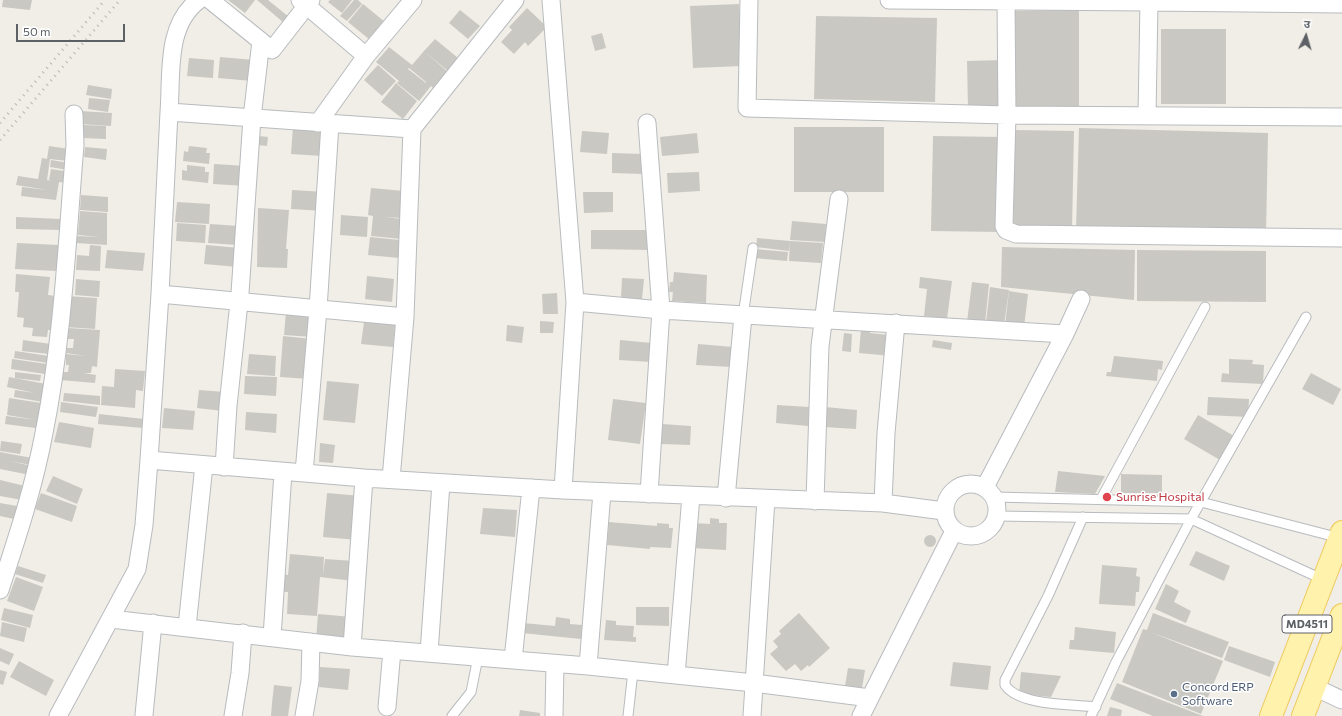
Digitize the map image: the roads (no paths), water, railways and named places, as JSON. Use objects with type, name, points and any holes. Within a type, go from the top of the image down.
[{"type":"main road","name":"MD4511","points":[[1271,716],[1341,535]]},
{"type":"main road","name":"MD4511","points":[[1302,716],[1342,615]]},
{"type":"street","points":[[58,716],[137,569],[144,525],[149,460],[160,294],[169,112],[175,34],[181,18],[192,5],[199,0]]},
{"type":"street","points":[[210,0],[272,50],[306,2],[366,56]]},
{"type":"street","points":[[304,474],[318,309],[324,123],[366,56],[413,0]]},
{"type":"street","points":[[391,479],[405,317],[412,129],[515,0]]},
{"type":"street","points":[[551,0],[575,302],[563,490]]},
{"type":"street","points":[[749,0],[747,108],[1007,115],[1342,117]]},
{"type":"street","points":[[889,0],[1149,1],[1342,4]]},
{"type":"street","points":[[1006,1],[1007,115],[1004,226],[1006,230],[1011,233],[1342,238]]},
{"type":"street","points":[[1148,116],[1149,1]]},
{"type":"street","points":[[224,467],[240,293],[252,118],[260,41]]},
{"type":"street","points":[[169,112],[412,129]]},
{"type":"street","points":[[0,590],[30,496],[44,433],[59,343],[75,145],[74,114]]},
{"type":"street","points":[[647,123],[661,310],[649,494]]},
{"type":"street","points":[[815,501],[818,388],[822,320],[839,199]]},
{"type":"street","points":[[160,294],[405,317]]},
{"type":"street","points":[[990,492],[1081,300]]},
{"type":"street","points":[[575,302],[743,316],[896,323],[1065,334]]},
{"type":"street","points":[[726,498],[743,316]]},
{"type":"street","points":[[883,503],[886,433],[896,323]]},
{"type":"street","points":[[149,460],[304,474],[441,483],[766,500],[883,503],[944,511]]},
{"type":"street","points":[[187,627],[204,465]]},
{"type":"street","points":[[272,637],[283,472]]},
{"type":"street","points":[[352,647],[364,478]]},
{"type":"street","points":[[429,653],[441,483]]},
{"type":"street","points":[[972,483],[990,492],[997,506],[997,516],[989,529],[976,536],[968,536],[954,531],[949,525],[944,511],[947,497],[958,486],[972,483]]},
{"type":"street","points":[[513,660],[531,488]]},
{"type":"street","points":[[588,666],[602,492]]},
{"type":"street","points":[[676,675],[690,496]]},
{"type":"street","points":[[752,716],[766,500]]},
{"type":"street","points":[[861,716],[954,531]]},
{"type":"street","points":[[111,619],[243,633],[352,647],[588,666],[754,683],[870,698]]},
{"type":"street","points":[[144,715],[153,623]]},
{"type":"street","points":[[234,716],[240,673],[243,633]]},
{"type":"street","points":[[304,716],[310,681],[310,642]]},
{"type":"street","points":[[388,707],[392,650]]},
{"type":"street","points":[[554,716],[555,664]]},
{"type":"street","points":[[1314,687],[1342,700]]},
{"type":"lane","points":[[743,316],[753,248]]},
{"type":"lane","points":[[1101,500],[1205,307]]},
{"type":"lane","points":[[1091,716],[1116,662],[1191,520],[1306,317]]},
{"type":"lane","points":[[990,492],[1101,500],[1202,502],[1341,535]]},
{"type":"lane","points":[[997,516],[1191,520],[1324,580]]},
{"type":"lane","points":[[1083,518],[1048,596],[1005,680],[1005,685],[1012,694],[1029,700],[1096,706]]},
{"type":"lane","points":[[452,716],[471,692],[478,657]]},
{"type":"lane","points":[[628,716],[633,671]]},
{"type":"railway","points":[[0,123],[105,0]]},
{"type":"railway","points":[[0,140],[120,0]]},
{"type":"place","name":"Sunrise Hospital","points":[[1107,497]]},
{"type":"place","name":"Concord ERP Software","points":[[1174,694]]}]
